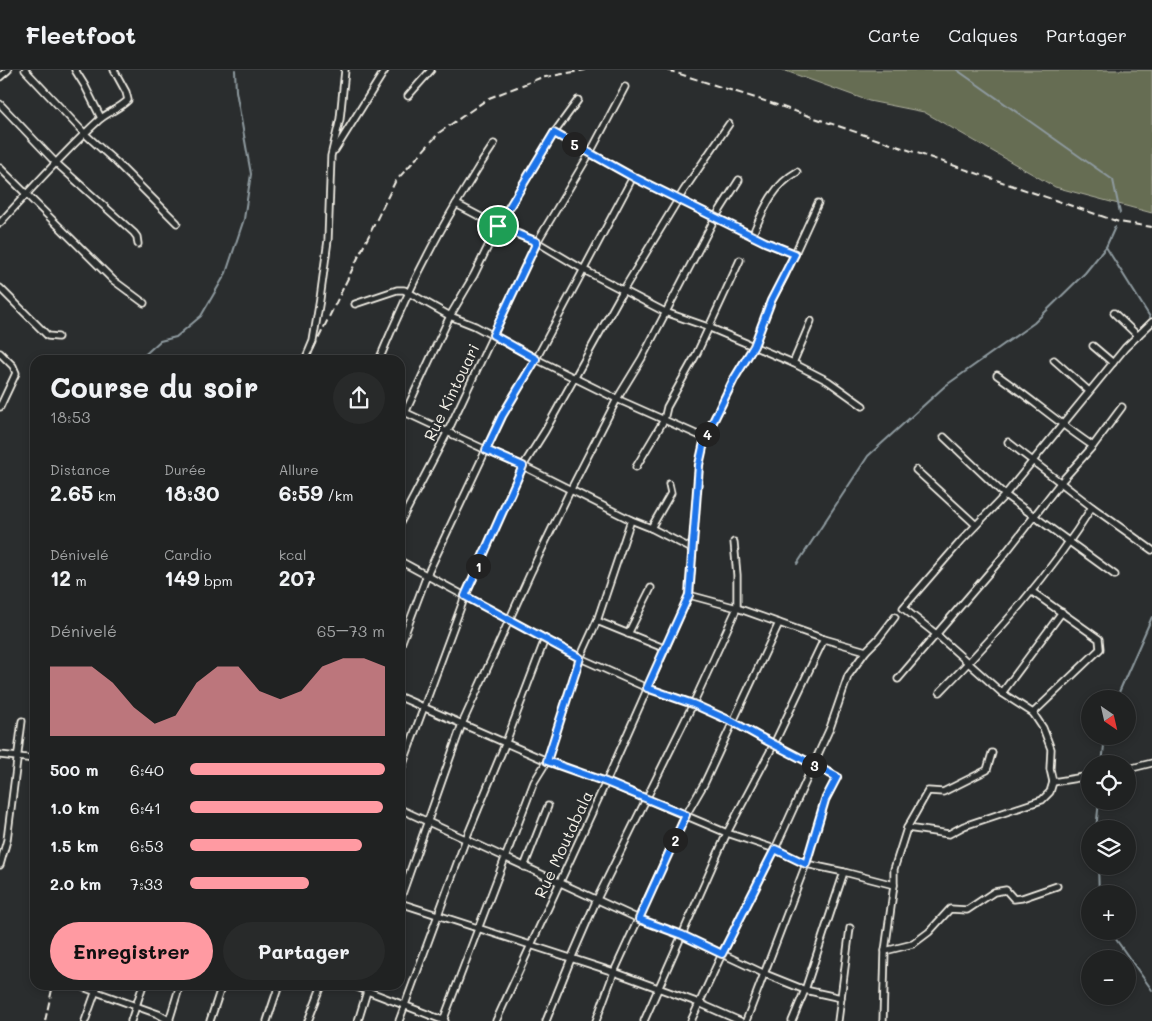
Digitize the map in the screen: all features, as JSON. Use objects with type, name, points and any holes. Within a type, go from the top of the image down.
[{"type":"street","points":[[0,77],[8,70]]},
{"type":"street","points":[[25,70],[84,134],[116,162],[177,223]]},
{"type":"street","points":[[75,70],[101,118]]},
{"type":"street","points":[[0,223],[55,162],[84,134],[101,118],[122,106],[128,100],[126,92],[114,70]]},
{"type":"street","points":[[307,355],[313,341],[326,250],[331,156],[340,119],[346,70]]},
{"type":"street","points":[[331,156],[385,70]]},
{"type":"street","points":[[408,96],[431,70]]},
{"type":"street","name":"Rue Kintouari","points":[[405,513],[447,433],[537,242],[590,153],[625,87]]},
{"type":"street","points":[[405,405],[498,226],[554,133],[578,100]]},
{"type":"street","points":[[0,104],[55,162],[134,233],[138,244]]},
{"type":"street","points":[[405,759],[465,596],[523,466],[575,378],[624,289],[679,200],[730,124]]},
{"type":"street","points":[[554,133],[633,177],[752,236],[795,254]]},
{"type":"street","points":[[381,355],[439,233],[494,144]]},
{"type":"street","points":[[0,168],[113,280],[144,303]]},
{"type":"street","points":[[752,236],[776,189],[797,172]]},
{"type":"street","points":[[405,634],[427,575],[502,416],[536,359],[633,177]]},
{"type":"street","points":[[405,887],[462,724],[509,619],[571,489],[617,399],[642,358],[716,218],[739,180]]},
{"type":"street","name":"Rue Moutabala","points":[[496,1021],[606,782],[689,595],[699,465],[705,438],[734,379],[754,346],[771,301],[818,203]]},
{"type":"street","points":[[456,204],[498,226],[537,242],[584,270],[624,289],[665,312],[708,327],[793,363],[828,381],[863,406]]},
{"type":"street","points":[[636,467],[664,420],[666,407],[697,352],[740,260]]},
{"type":"street","points":[[0,288],[48,336],[58,337]]},
{"type":"street","points":[[355,304],[401,289],[450,316],[493,335],[536,359],[617,399],[705,438]]},
{"type":"street","points":[[1114,313],[1138,336]]},
{"type":"street","points":[[793,363],[811,321]]},
{"type":"street","points":[[907,828],[940,833],[955,832],[964,826],[1042,800],[1050,792],[1053,782],[1050,769],[1049,743],[1043,728],[1033,713],[1002,693],[936,634],[903,608],[976,524],[1005,495],[1089,391],[1152,322]]},
{"type":"street","points":[[1093,346],[1113,363]]},
{"type":"street","points":[[0,353],[13,366],[16,373],[0,406]]},
{"type":"street","points":[[1054,360],[1089,391]]},
{"type":"street","points":[[997,375],[1036,402],[1062,425],[1093,446]]},
{"type":"street","points":[[898,679],[966,600],[1060,483],[1093,446],[1122,407]]},
{"type":"street","points":[[405,412],[571,489],[692,550]]},
{"type":"street","points":[[944,436],[1005,495],[1115,575]]},
{"type":"street","points":[[1008,442],[1060,483],[1152,550]]},
{"type":"street","points":[[916,470],[976,524]]},
{"type":"street","points":[[651,528],[671,493],[669,484]]},
{"type":"street","points":[[940,692],[969,663],[1031,591],[1070,543],[1092,507]]},
{"type":"street","points":[[372,990],[404,1006],[444,1021],[534,782],[547,761],[580,658],[597,621],[631,520]]},
{"type":"street","points":[[546,1021],[570,958],[693,704],[737,608],[737,574],[734,542]]},
{"type":"street","points":[[405,564],[580,658],[647,688],[693,704],[733,722],[837,777],[825,800],[806,864],[746,1021]]},
{"type":"street","points":[[628,634],[650,588]]},
{"type":"street","points":[[1031,591],[1099,639],[1100,649],[1033,713]]},
{"type":"street","points":[[689,595],[737,608],[824,639],[866,651]]},
{"type":"street","points":[[1002,693],[1062,612]]},
{"type":"street","points":[[691,1021],[814,765],[830,728],[848,676],[895,617]]},
{"type":"street","points":[[597,621],[666,649]]},
{"type":"street","points":[[596,1021],[614,972],[686,815],[704,784],[779,623]]},
{"type":"street","points":[[399,1021],[466,839],[506,742],[545,639]]},
{"type":"street","points":[[644,1021],[727,833],[774,744],[824,639]]},
{"type":"street","points":[[405,699],[547,761],[606,782],[727,833],[775,849],[806,864],[894,885]]},
{"type":"street","points":[[0,865],[22,721]]},
{"type":"street","points":[[883,1021],[885,951],[894,885],[894,869],[907,828],[928,791],[944,792],[987,770],[992,753]]},
{"type":"street","points":[[0,755],[30,758]]},
{"type":"street","points":[[1136,766],[1152,763]]},
{"type":"street","points":[[1053,782],[1081,777]]},
{"type":"street","points":[[524,867],[548,806]]},
{"type":"street","points":[[405,811],[639,919],[682,935],[765,974],[805,990],[841,998]]},
{"type":"street","points":[[792,1021],[805,990],[844,872]]},
{"type":"street","points":[[885,951],[912,944],[929,932],[950,909],[967,910],[994,892],[1006,890],[1014,899],[1057,886]]},
{"type":"street","points":[[405,904],[614,972],[699,1003],[740,1021]]},
{"type":"street","points":[[838,1021],[850,928]]},
{"type":"street","points":[[91,990],[158,1014],[169,1021],[178,990]]},
{"type":"street","points":[[131,1021],[141,990]]},
{"type":"street","points":[[210,1021],[220,990]]},
{"type":"street","points":[[267,1021],[277,990]]},
{"type":"street","points":[[308,1021],[320,990]]},
{"type":"street","points":[[358,1021],[367,990]]},
{"type":"street","points":[[85,1021],[96,992]]},
{"type":"green space","points":[[783,70],[1152,70],[1152,213],[1055,187],[924,112],[869,101]]},
{"type":"waterway","points":[[145,355],[160,341],[176,337],[201,316],[226,273],[244,219],[251,174],[236,91],[235,70]]},
{"type":"waterway","points":[[957,70],[1113,180],[1120,213]]},
{"type":"waterway","points":[[1115,227],[1106,247],[1150,317]]},
{"type":"waterway","points":[[797,564],[868,456],[945,386],[1034,323],[1085,273],[1106,247]]},
{"type":"waterway","points":[[1120,690],[1152,617]]},
{"type":"waterway","points":[[1103,755],[1104,745]]},
{"type":"waterway","points":[[1097,820],[1098,810]]},
{"type":"waterway","points":[[1098,875],[1099,885]]},
{"type":"waterway","points":[[1116,940],[1152,990]]},
{"type":"railway","points":[[310,355],[395,182],[440,132],[489,98],[540,78],[585,70]]},
{"type":"railway","points":[[667,70],[768,102],[1119,222],[1152,227]]},
{"type":"railway","points":[[45,1021],[52,990]]},
{"type":"route","points":[[554,133],[633,177],[765,242],[795,254],[771,301],[754,346],[734,379],[705,438],[699,465],[689,595],[647,688],[693,704],[733,722],[837,777],[825,800],[806,864],[775,849],[722,954],[682,935],[639,919],[686,815],[606,782],[547,761],[580,658],[465,596],[523,466],[486,450],[502,416],[536,359],[493,335],[537,242],[498,226],[554,133]]}]
